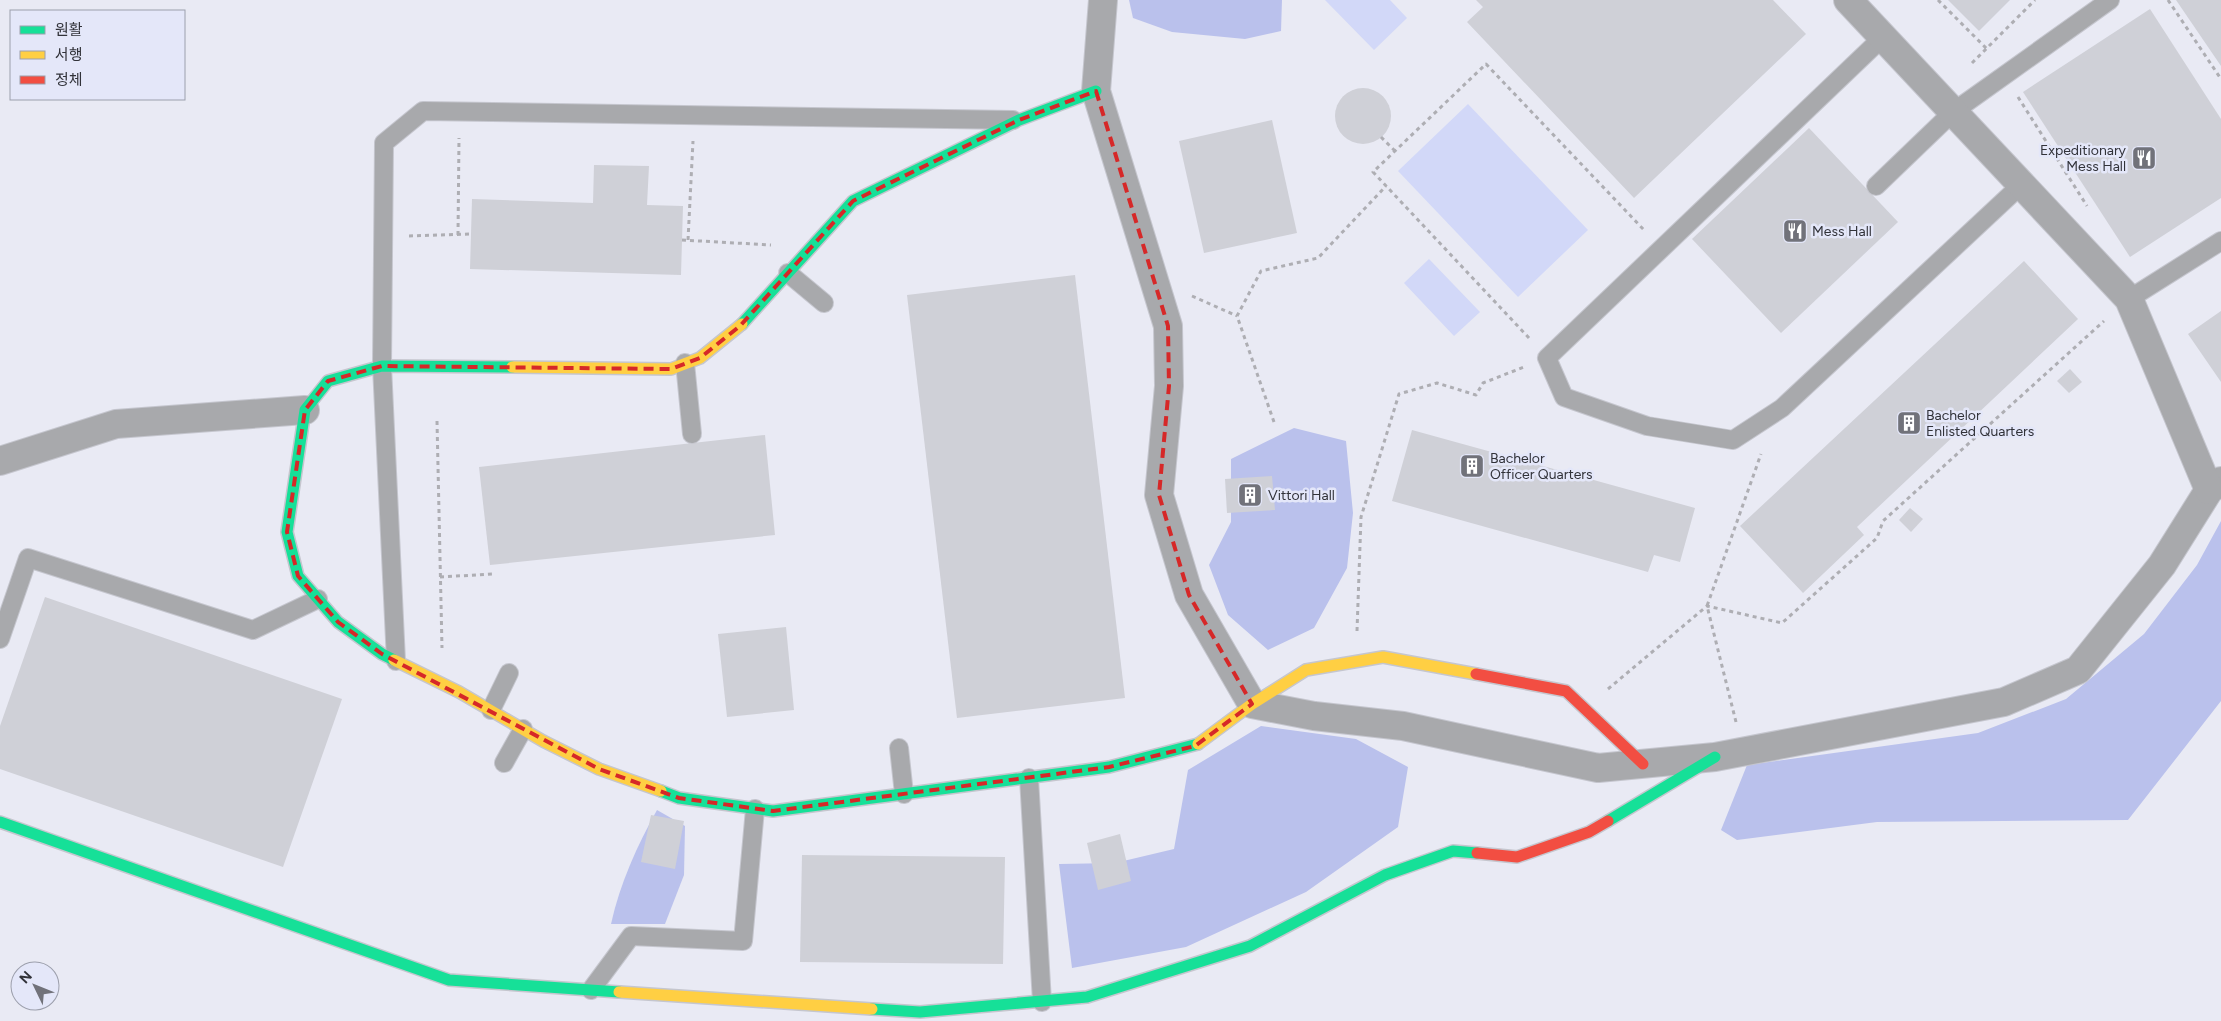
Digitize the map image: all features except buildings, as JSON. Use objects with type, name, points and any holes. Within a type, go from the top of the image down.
[{"type":"street","points":[[1103,0],[1096,91],[1168,326],[1169,386],[1159,495],[1189,595],[1252,704],[1314,716],[1403,726],[1598,768],[1715,757],[2004,702],[2078,670],[2162,565],[2215,486],[2129,299],[1848,0]]},
{"type":"street","points":[[1096,91],[1019,120],[853,200],[740,326],[700,358],[671,369],[382,366],[328,381],[305,410],[287,532],[298,576],[338,622],[382,654],[442,683],[599,770],[679,798],[754,809],[772,811],[1109,767],[1195,746],[1252,704],[1306,670],[1382,657],[1566,691],[1643,764]]},
{"type":"street","points":[[0,461],[116,424],[305,410]]},
{"type":"street","points":[[0,822],[449,980],[920,1012],[1087,997],[1250,946],[1385,875],[1454,851],[1517,857],[1589,832],[1715,757]]},
{"type":"lane","points":[[1876,186],[1946,105],[2004,76],[2110,0]]},
{"type":"lane","points":[[1883,38],[1547,358],[1564,396],[1647,426],[1733,440],[1777,411],[2021,185]]},
{"type":"lane","points":[[396,661],[382,366],[384,143],[423,111],[1019,120]]},
{"type":"lane","points":[[2129,299],[2221,240]]},
{"type":"lane","points":[[788,273],[824,303]]},
{"type":"lane","points":[[685,363],[692,434]]},
{"type":"lane","points":[[0,639],[28,558],[252,630],[318,599]]},
{"type":"lane","points":[[491,710],[509,673]]},
{"type":"lane","points":[[504,763],[523,729]]},
{"type":"lane","points":[[900,748],[904,794]]},
{"type":"lane","points":[[1029,778],[1042,1002]]},
{"type":"lane","points":[[591,990],[631,936],[743,941],[754,809]]},
{"type":"path","points":[[1938,0],[1987,49]]},
{"type":"path","points":[[1946,105],[1987,49],[2035,0]]},
{"type":"path","points":[[2168,0],[2221,79]]},
{"type":"path","points":[[1356,661],[1361,517],[1399,394],[1437,383],[1476,396],[1483,383],[1547,358],[1373,172],[1486,64],[1662,248]]},
{"type":"path","points":[[2004,76],[2088,208]]},
{"type":"path","points":[[458,234],[459,112]]},
{"type":"path","points":[[688,240],[695,115]]},
{"type":"path","points":[[1381,137],[1395,150]]},
{"type":"path","points":[[1237,316],[1261,271],[1318,258],[1386,186]]},
{"type":"path","points":[[383,236],[470,234]]},
{"type":"path","points":[[1154,280],[1237,316],[1274,422]]},
{"type":"path","points":[[1707,606],[1782,623],[1877,538],[1883,522],[2129,299]]},
{"type":"path","points":[[1584,708],[1707,606],[1777,411]]},
{"type":"path","points":[[437,421],[442,683]]},
{"type":"path","points":[[440,577],[493,574]]},
{"type":"path","points":[[1707,606],[1743,752]]},
{"type":"highlighted area","points":[[1096,91],[1168,326],[1169,386],[1159,495],[1189,595],[1252,704],[1195,746],[1109,767],[773,811],[679,798],[599,769],[382,654],[338,622],[298,576],[287,532],[305,410],[328,381],[382,366],[671,369],[700,358],[740,326],[853,201],[1019,120]]},
{"type":"shaded area","points":[[1129,0],[1282,0],[1281,31],[1245,39],[1172,32],[1133,18]]},
{"type":"shaded area","points":[[1325,0],[1390,0],[1407,18],[1374,50]]},
{"type":"shaded area","points":[[1468,104],[1588,230],[1518,297],[1398,171]]},
{"type":"shaded area","points":[[1429,259],[1480,312],[1454,336],[1404,283]]},
{"type":"shaded area","points":[[1294,428],[1346,441],[1353,513],[1347,568],[1314,628],[1268,650],[1228,615],[1209,565],[1231,522],[1231,459]]},
{"type":"shaded area","points":[[2221,521],[2221,701],[2128,820],[1877,822],[1737,840],[1721,830],[1747,765],[1978,733],[2066,699],[2144,634],[2197,565]]},
{"type":"shaded area","points":[[1261,726],[1356,739],[1408,767],[1398,827],[1306,892],[1186,947],[1072,968],[1059,864],[1115,863],[1174,849],[1188,770]]},
{"type":"shaded area","points":[[657,810],[685,826],[684,875],[665,924],[611,924],[619,894],[630,865]]},
{"type":"traffic: fast","points":[[742,324],[853,201],[1019,120],[1096,91]]},
{"type":"traffic: fast","points":[[394,660],[382,654],[338,622],[298,576],[287,532],[305,410],[328,381],[382,366],[512,367]]},
{"type":"traffic: fast","points":[[661,791],[679,798],[773,811],[1109,767],[1198,744]]},
{"type":"traffic: fast","points":[[1608,821],[1715,757]]},
{"type":"traffic: fast","points":[[0,822],[449,980],[619,992]]},
{"type":"traffic: fast","points":[[872,1009],[920,1012],[1087,997],[1250,946],[1385,875],[1453,851],[1477,853]]},
{"type":"traffic: slow","points":[[512,367],[671,369],[700,358],[742,324]]},
{"type":"traffic: slow","points":[[1198,744],[1252,704],[1306,670],[1383,657],[1476,674]]},
{"type":"traffic: slow","points":[[394,660],[459,692],[543,741],[599,769],[661,791]]},
{"type":"traffic: slow","points":[[619,992],[872,1009]]},
{"type":"traffic: jam","points":[[1476,674],[1566,691],[1643,764]]},
{"type":"traffic: jam","points":[[1477,853],[1517,857],[1589,832],[1608,821]]},
{"type":"place","name":"Expeditionary Mess Hall","points":[[2144,158]]},
{"type":"place","name":"Mess Hall","points":[[1795,231]]},
{"type":"place","name":"Bachelor Enlisted Quarters","points":[[1909,423]]},
{"type":"place","name":"Bachelor Officer Quarters","points":[[1472,466]]},
{"type":"place","name":"Vittori Hall","points":[[1250,495]]}]
